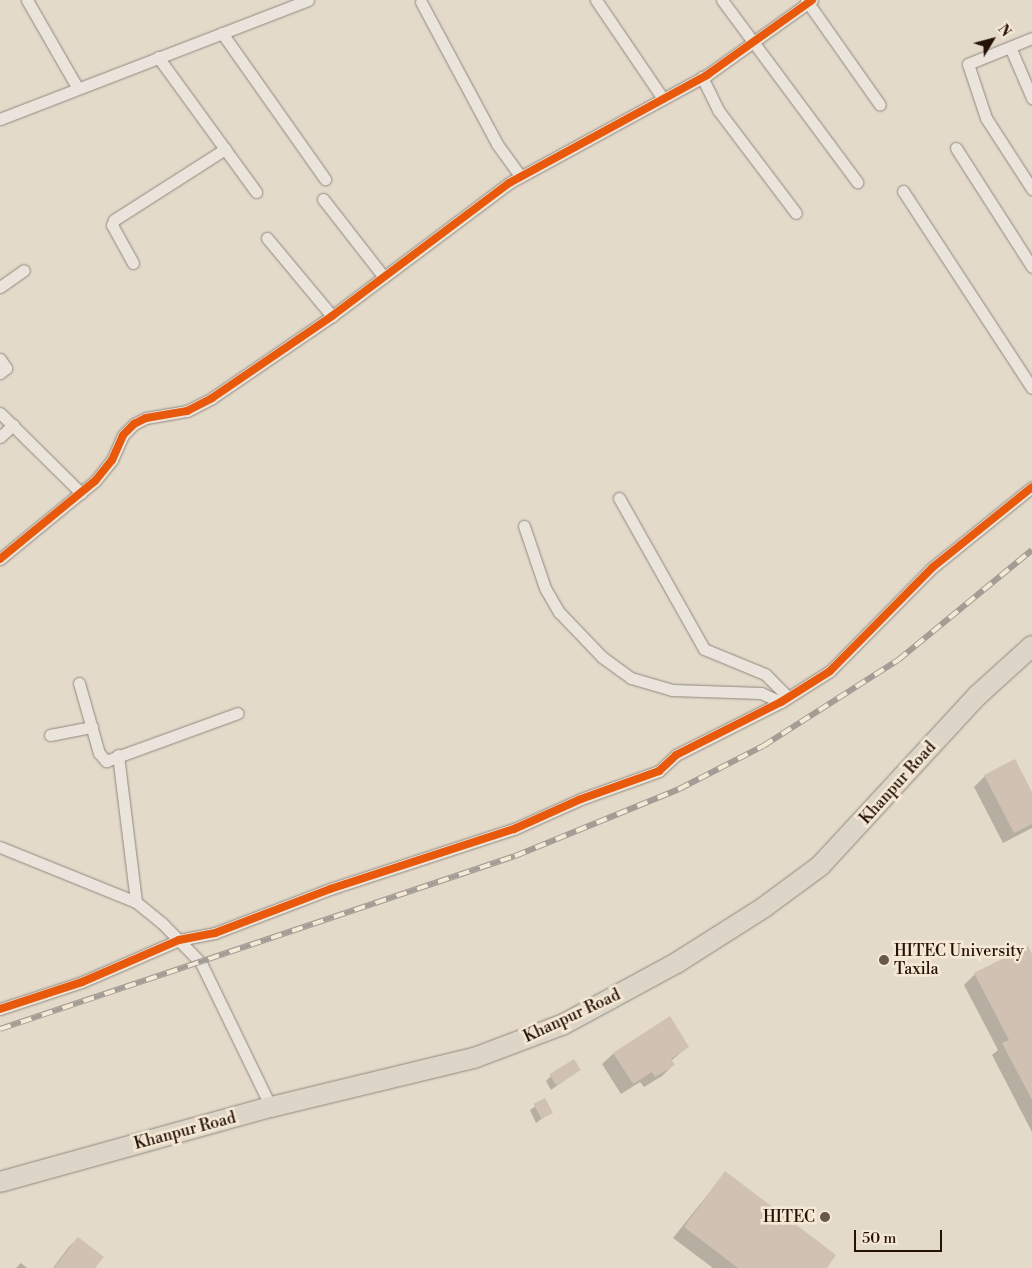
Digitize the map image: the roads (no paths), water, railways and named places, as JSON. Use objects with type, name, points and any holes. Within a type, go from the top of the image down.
[{"type":"highway","name":"Khanpur Road","points":[[0,1182],[271,1107],[474,1058],[564,1024],[678,962],[763,908],[820,866],[978,695],[1032,646]]},
{"type":"street","points":[[27,0],[77,87]]},
{"type":"street","points":[[0,119],[77,87],[308,0]]},
{"type":"street","points":[[596,0],[662,97]]},
{"type":"street","points":[[722,0],[856,182]]},
{"type":"street","points":[[0,559],[81,494],[112,460],[123,435],[134,424],[146,418],[187,411],[212,398],[332,316],[520,176],[662,97],[702,77],[753,43],[809,1],[880,104]]},
{"type":"street","points":[[421,2],[497,144],[520,176]]},
{"type":"street","points":[[222,33],[325,179]]},
{"type":"street","points":[[1032,38],[968,64],[986,118],[1032,189]]},
{"type":"street","points":[[1010,47],[1032,98]]},
{"type":"street","points":[[158,58],[256,192]]},
{"type":"street","points":[[702,77],[718,110],[796,213]]},
{"type":"street","points":[[956,148],[1032,266]]},
{"type":"street","points":[[133,263],[112,225],[114,220],[224,149]]},
{"type":"street","points":[[903,191],[1032,388]]},
{"type":"street","points":[[323,199],[384,277]]},
{"type":"street","points":[[267,238],[332,316]]},
{"type":"street","points":[[0,287],[24,270]]},
{"type":"street","points":[[0,359],[6,368],[0,374]]},
{"type":"street","points":[[0,412],[81,494]]},
{"type":"street","points":[[0,437],[13,425]]},
{"type":"street","points":[[0,1009],[82,982],[179,940],[215,933],[330,889],[514,829],[580,799],[659,771],[676,755],[784,699],[830,671],[933,566],[1032,487]]},
{"type":"street","points":[[618,498],[704,649],[765,674],[784,699]]},
{"type":"street","points":[[524,526],[545,588],[559,612],[602,657],[631,678],[672,690],[761,693],[784,699]]},
{"type":"street","points":[[79,683],[103,760],[238,713]]},
{"type":"street","points":[[50,735],[92,727]]},
{"type":"street","points":[[118,755],[136,902]]},
{"type":"street","points":[[0,847],[136,902],[179,940],[201,963],[271,1107]]},
{"type":"railway","points":[[0,1029],[515,856],[679,789],[763,746],[898,660],[1032,550]]},
{"type":"place","name":"HITEC University Taxila","points":[[884,960]]},
{"type":"place","name":"HITEC","points":[[825,1217]]}]
